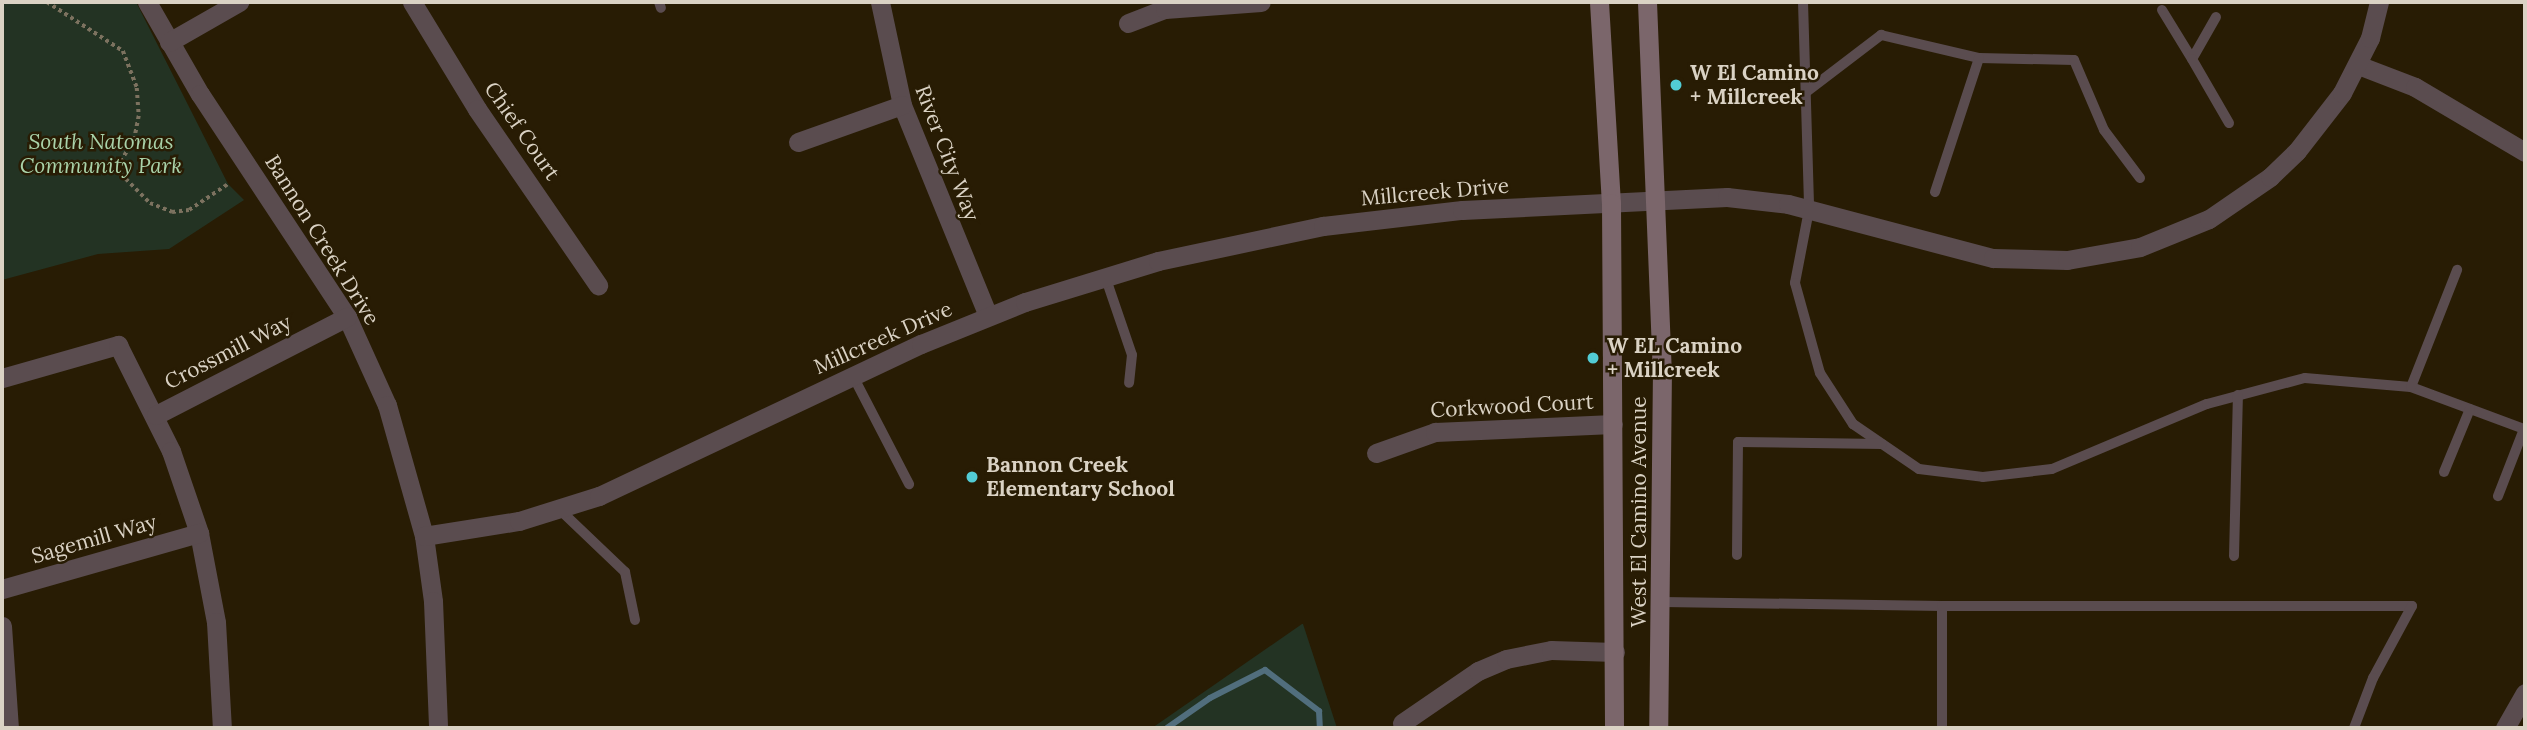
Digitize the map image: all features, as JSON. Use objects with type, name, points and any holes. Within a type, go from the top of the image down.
[{"type":"main road","name":"West El Camino Avenue","points":[[1599,2],[1611,203],[1614,728]]},
{"type":"main road","name":"West El Camino Avenue","points":[[1647,2],[1656,200],[1663,603],[1658,728]]},
{"type":"street","name":"Bannon Creek Drive","points":[[147,2],[169,42],[346,317],[387,405],[424,536],[435,626],[438,728]]},
{"type":"street","points":[[169,42],[239,2]]},
{"type":"street","name":"Chief Court","points":[[412,2],[477,109],[598,285]]},
{"type":"street","name":"River City Way","points":[[880,2],[902,105],[988,316]]},
{"type":"street","points":[[1128,23],[1165,9],[1261,2]]},
{"type":"street","name":"Millcreek Drive","points":[[424,536],[560,510],[988,316],[1105,276],[1240,241],[1323,226],[1462,210],[1727,197],[1809,210],[1993,258],[2067,260],[2140,247],[2209,219],[2270,177],[2321,123],[2358,65],[2379,2]]},
{"type":"street","points":[[2358,65],[2415,87],[2525,152]]},
{"type":"street","points":[[798,142],[902,105]]},
{"type":"street","name":"Crossmill Way","points":[[222,728],[216,622],[198,533],[156,415],[346,317]]},
{"type":"street","points":[[2,378],[117,345],[156,415]]},
{"type":"street","name":"Corkwood Court","points":[[1376,453],[1434,432],[1613,424]]},
{"type":"street","name":"Sagemill Way","points":[[2,589],[198,533]]},
{"type":"street","points":[[2,626],[9,728]]},
{"type":"street","points":[[1402,723],[1478,671],[1506,659],[1551,650],[1615,652]]},
{"type":"street","points":[[2505,728],[2525,693]]},
{"type":"lane","points":[[1803,2],[1809,210],[1795,283],[1820,373],[1853,424],[1919,469],[1983,477],[2052,469],[2207,404],[2305,378],[2411,387],[2525,428],[2498,496]]},
{"type":"lane","points":[[2162,10],[2229,123]]},
{"type":"lane","points":[[2192,58],[2216,18]]},
{"type":"lane","points":[[1805,93],[1881,35],[1979,58],[2074,60],[2104,130],[2140,178]]},
{"type":"lane","points":[[1935,192],[1979,58]]},
{"type":"lane","points":[[2411,387],[2457,270]]},
{"type":"lane","points":[[1105,276],[1132,355],[1129,383]]},
{"type":"lane","points":[[853,376],[909,484]]},
{"type":"lane","points":[[2234,555],[2238,395]]},
{"type":"lane","points":[[2444,472],[2470,409]]},
{"type":"lane","points":[[1737,555],[1738,442],[1882,444]]},
{"type":"lane","points":[[560,510],[625,572],[635,620]]},
{"type":"lane","points":[[1663,603],[2412,606],[2373,678],[2354,728]]},
{"type":"lane","points":[[1942,606],[1942,728]]},
{"type":"path","points":[[47,2],[123,51],[137,88],[139,116],[134,141],[116,169],[150,203],[172,212],[189,210],[228,184]]},
{"type":"green space","name":"South Natomas Community Park","points":[[2,2],[136,2],[228,184],[244,200],[169,249],[98,254],[2,280]]},
{"type":"green space","points":[[1302,624],[1337,728],[1152,728]]},
{"type":"waterway","points":[[1167,728],[1210,698],[1265,670],[1319,711],[1320,728]]},
{"type":"place","name":"W El Camino + Millcreek","points":[[1676,85]]},
{"type":"place","name":"W EL Camino + Millcreek","points":[[1593,358]]},
{"type":"place","name":"Bannon Creek Elementary School","points":[[972,477]]}]
